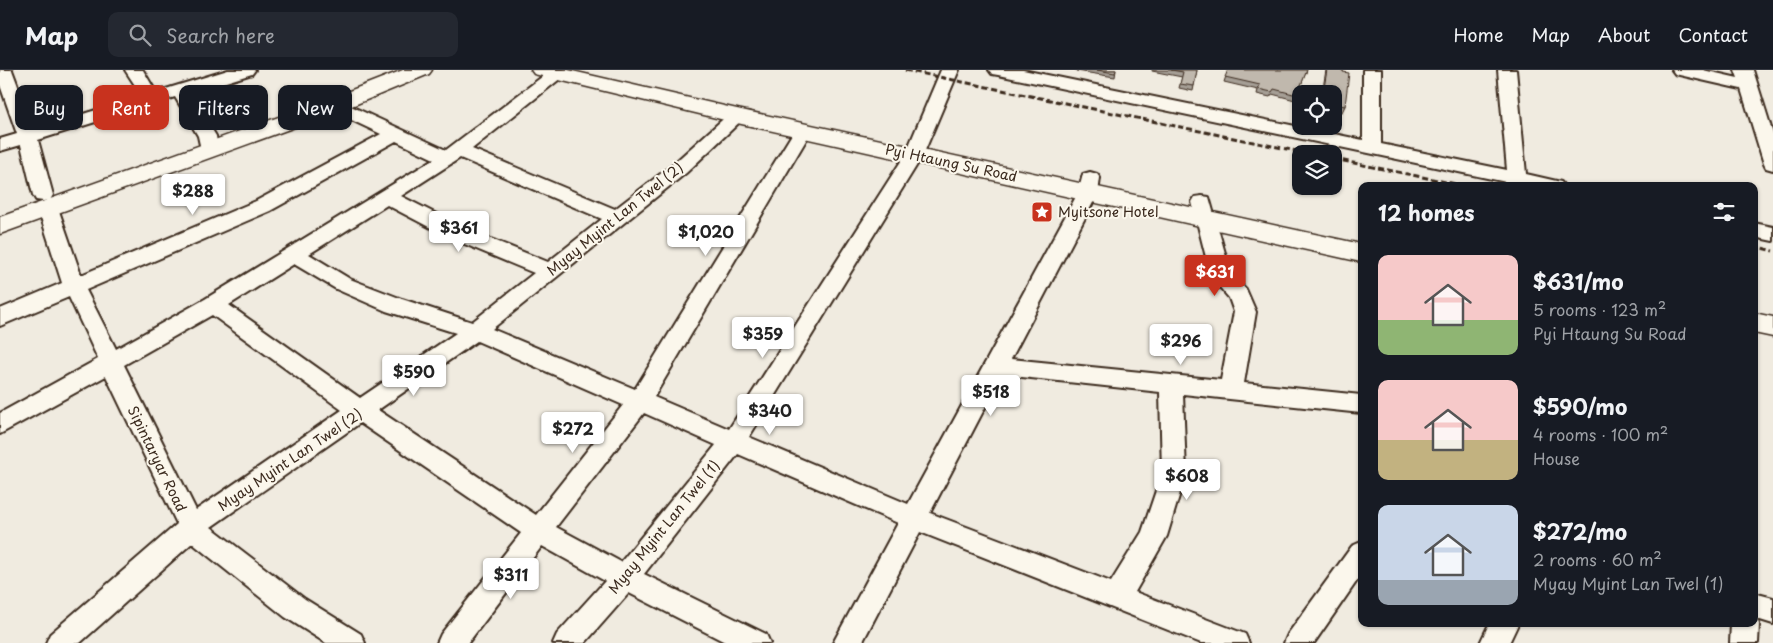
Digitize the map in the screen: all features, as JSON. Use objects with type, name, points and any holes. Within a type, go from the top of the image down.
[{"type":"highway","points":[[352,88],[390,70]]},
{"type":"highway","points":[[352,92],[422,70]]},
{"type":"highway","name":"Pyi Htaung Su Road","points":[[549,72],[600,74],[705,100],[1315,235],[1358,252]]},
{"type":"highway","name":"Pyi Htaung Su Road","points":[[705,100],[737,116],[803,130],[917,147]]},
{"type":"highway","points":[[0,226],[46,202],[278,118]]},
{"type":"highway","points":[[0,211],[46,202]]},
{"type":"highway","name":"Pyi Htaung Su Road","points":[[1315,235],[1358,237]]},
{"type":"highway","points":[[1758,324],[1773,327]]},
{"type":"highway","points":[[1758,342],[1773,345]]},
{"type":"street","name":"Sipintaryar Road","points":[[4,70],[28,138],[46,202],[74,286],[191,527],[294,608],[351,643]]},
{"type":"street","points":[[134,70],[144,85]]},
{"type":"street","points":[[199,85],[246,70]]},
{"type":"street","name":"Myay Myint Lan Twel (1)","points":[[567,643],[625,578],[733,442],[917,147],[950,70]]},
{"type":"street","points":[[998,70],[1536,182]]},
{"type":"street","points":[[1372,70],[1372,147]]},
{"type":"street","points":[[1507,70],[1517,178]]},
{"type":"street","points":[[1681,70],[1747,78],[1773,164]]},
{"type":"street","points":[[0,424],[213,305],[386,197],[453,154],[549,72]]},
{"type":"street","points":[[352,112],[395,134],[453,154],[617,218]]},
{"type":"street","name":"Myay Myint Lan Twel (2)","points":[[60,643],[191,527],[475,331],[679,169],[737,116]]},
{"type":"street","points":[[0,145],[93,118]]},
{"type":"street","points":[[201,130],[208,143]]},
{"type":"street","points":[[451,643],[639,402],[803,130]]},
{"type":"street","points":[[0,318],[263,206],[395,134]]},
{"type":"street","points":[[847,643],[997,366],[1089,186]]},
{"type":"street","points":[[386,197],[457,234],[550,271]]},
{"type":"street","points":[[1205,211],[1221,277],[1238,294],[1245,312],[1231,391]]},
{"type":"street","points":[[1758,231],[1773,234]]},
{"type":"street","points":[[294,255],[344,284],[394,305],[475,331],[915,519],[1235,643]]},
{"type":"street","points":[[213,305],[361,411],[539,531],[625,578],[756,643]]},
{"type":"street","points":[[997,366],[1358,404]]},
{"type":"street","points":[[1117,597],[1154,536],[1174,473],[1170,384]]},
{"type":"street","points":[[1298,643],[1358,558]]},
{"type":"street","points":[[1758,607],[1773,611]]},
{"type":"street","points":[[1494,643],[1502,627]]},
{"type":"street","points":[[1744,643],[1745,627]]},
{"type":"building","points":[[1097,70],[1116,70],[1115,73]]},
{"type":"building","points":[[1171,70],[1197,70],[1194,86],[1180,84],[1183,72]]},
{"type":"building","points":[[1228,70],[1307,70],[1301,85],[1292,85],[1292,94],[1274,89],[1272,92],[1258,89],[1260,85],[1225,77]]},
{"type":"building","points":[[1327,70],[1343,70],[1343,72],[1349,73],[1345,106],[1342,105],[1342,85],[1324,85]]},
{"type":"railway","points":[[905,70],[1292,150]]},
{"type":"railway","points":[[1342,161],[1446,182]]},
{"type":"railway","points":[[1758,247],[1773,251]]},
{"type":"place","name":"Myitsone Hotel","points":[[1042,212]]}]
